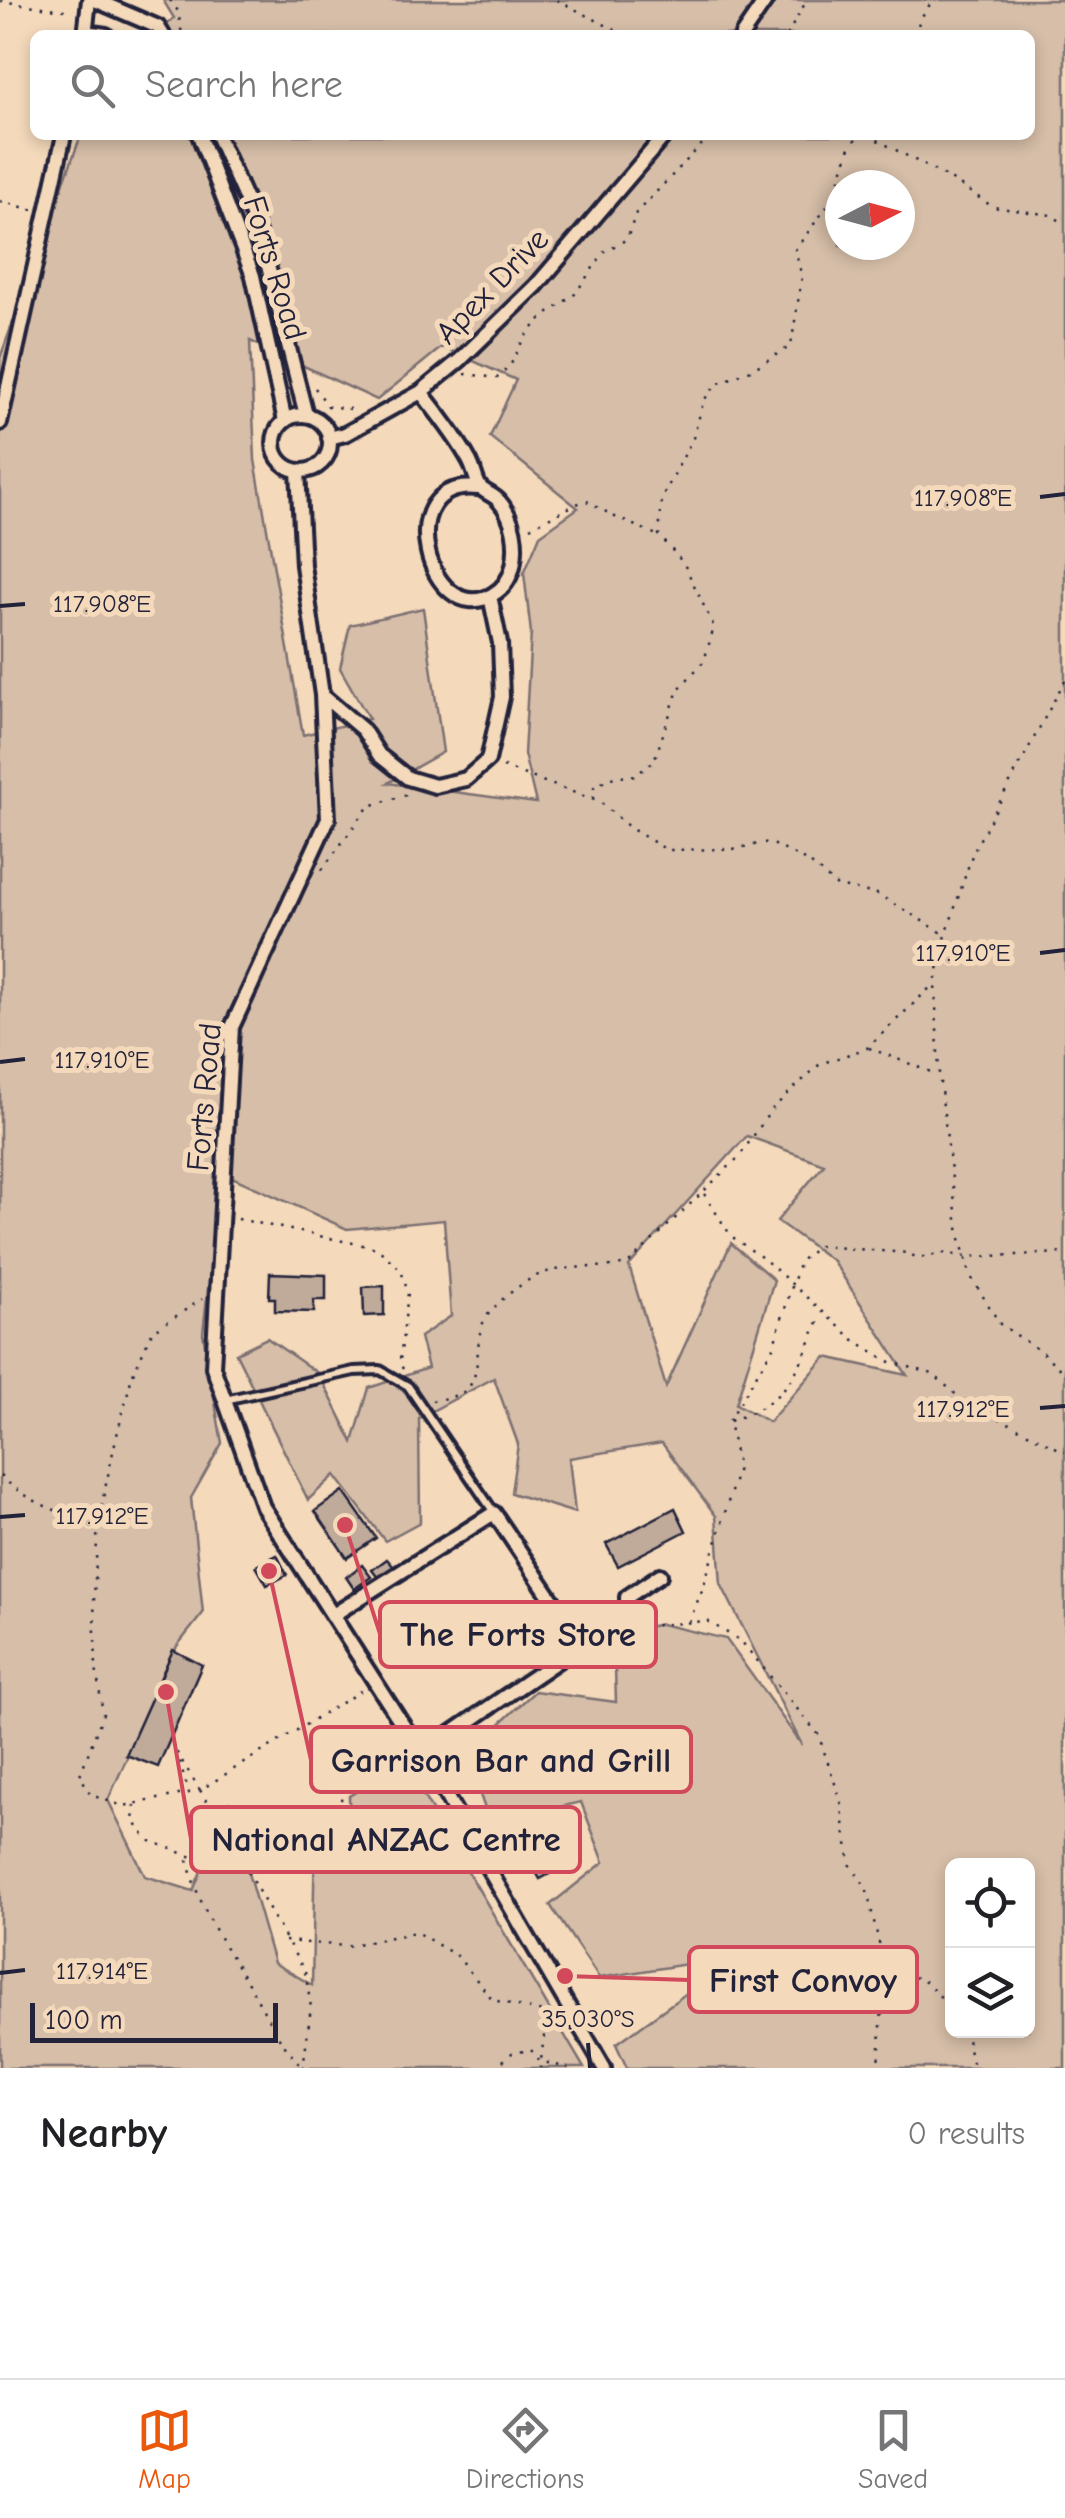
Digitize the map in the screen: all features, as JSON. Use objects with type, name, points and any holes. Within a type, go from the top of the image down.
[{"type":"street","points":[[86,30],[92,0],[161,30]]},
{"type":"street","points":[[745,30],[766,0]]},
{"type":"street","points":[[0,423],[63,140]]},
{"type":"street","name":"Forts Road","points":[[201,140],[253,276],[285,420]]},
{"type":"street","name":"Forts Road","points":[[219,140],[264,250],[306,416]]},
{"type":"street","name":"Apex Drive","points":[[329,438],[345,434],[421,392],[448,370],[536,286],[662,140]]},
{"type":"street","points":[[421,392],[472,464],[480,488]]},
{"type":"street","points":[[306,416],[317,420],[329,438],[329,451],[322,463],[298,472],[279,460],[274,450],[278,428],[285,420],[306,416]]},
{"type":"street","name":"Forts Road","points":[[298,472],[303,565],[322,694],[328,819],[232,1027],[213,1368],[262,1507],[413,1740],[604,2068]]},
{"type":"street","points":[[455,488],[480,488],[499,500],[514,533],[513,569],[503,588],[490,596],[466,599],[448,590],[436,574],[427,546],[428,519],[438,500],[455,488]]},
{"type":"street","points":[[322,694],[363,730],[379,755],[408,778],[435,786],[466,779],[488,760],[502,697],[500,642],[490,596]]},
{"type":"street","points":[[333,1615],[494,1512],[582,1644]]},
{"type":"street","points":[[421,1754],[582,1644],[628,1626],[626,1597],[660,1574]]},
{"type":"lane","points":[[225,1400],[354,1371],[380,1370],[408,1386],[494,1512]]},
{"type":"path","points":[[170,0],[178,11],[181,30]]},
{"type":"path","points":[[557,0],[614,30]]},
{"type":"path","points":[[790,30],[807,0]]},
{"type":"path","points":[[917,30],[934,0]]},
{"type":"path","points":[[0,1],[60,10]]},
{"type":"path","points":[[448,370],[497,378],[511,364],[540,318],[574,294],[604,252],[627,239],[636,212],[706,140]]},
{"type":"path","points":[[659,535],[662,498],[693,438],[704,400],[717,384],[751,370],[791,346],[802,278],[794,250],[834,198],[855,140]]},
{"type":"path","points":[[877,140],[993,207],[1051,216],[1065,224]]},
{"type":"path","points":[[0,202],[46,213]]},
{"type":"path","points":[[306,375],[328,406],[367,411]]},
{"type":"path","points":[[514,533],[585,500],[659,535],[684,564],[714,627],[704,662],[678,690],[654,761],[636,775],[610,778],[594,787],[593,799]]},
{"type":"path","points":[[1065,680],[973,852],[935,982],[938,1074],[959,1235],[972,1277],[1000,1324],[1044,1353],[1065,1374]]},
{"type":"path","points":[[488,760],[593,799],[666,850],[734,849],[769,842],[810,863],[837,886],[877,894],[946,935]]},
{"type":"path","points":[[320,873],[369,806],[435,786]]},
{"type":"path","points":[[420,1404],[464,1392],[475,1378],[475,1356],[484,1320],[508,1296],[536,1277],[569,1266],[609,1268],[628,1264],[739,1157],[772,1110],[820,1064],[867,1048],[935,982]]},
{"type":"path","points":[[867,1048],[938,1074]]},
{"type":"path","points":[[702,1192],[732,1236],[793,1284],[852,1340],[888,1361],[934,1374],[961,1400],[1065,1452]]},
{"type":"path","points":[[222,1214],[297,1234],[378,1248],[400,1270],[408,1293],[400,1360],[408,1386]]},
{"type":"path","points":[[689,1622],[738,1468],[729,1422],[773,1347],[800,1261],[819,1246],[907,1253],[918,1258],[944,1253],[966,1258],[1065,1252]]},
{"type":"path","points":[[217,1293],[191,1304],[152,1332],[132,1376],[98,1521],[94,1598],[96,1668],[103,1714],[80,1775],[91,1795],[124,1806],[189,1794],[178,1753],[305,1972],[311,2007],[303,2067]]},
{"type":"path","points":[[729,1422],[760,1410],[783,1393],[822,1314]]},
{"type":"path","points":[[0,1476],[57,1514],[98,1521]]},
{"type":"path","points":[[628,1626],[707,1621],[741,1641],[818,1734],[841,1801],[850,1864],[866,1887],[884,1964],[879,2068]]},
{"type":"path","points":[[200,1790],[376,1682]]},
{"type":"path","points":[[136,1804],[134,1820],[148,1840],[211,1864],[274,1842],[314,1836],[339,1815],[342,1793],[413,1740]]},
{"type":"path","points":[[188,1858],[192,1883],[230,1958],[282,2046],[303,2067]]},
{"type":"path","points":[[285,1941],[347,1946],[416,1932],[457,1956],[493,2000],[547,2013],[540,2068]]},
{"type":"path","points":[[884,1964],[924,1982],[945,2002]]},
{"type":"path","points":[[967,2038],[973,2068]]},
{"type":"path","points":[[495,2068],[512,2053],[531,2050],[540,2061],[568,2068]]},
{"type":"shaded area","points":[[163,0],[1065,0],[1065,2068],[627,2068],[616,2044],[738,1956],[599,1978],[550,1905],[604,1862],[581,1802],[490,1823],[466,1755],[535,1691],[616,1702],[614,1634],[661,1624],[726,1639],[802,1745],[721,1584],[716,1516],[662,1443],[569,1458],[575,1513],[511,1493],[518,1444],[494,1378],[419,1418],[420,1522],[385,1541],[335,1475],[308,1500],[236,1353],[267,1338],[319,1374],[353,1442],[369,1388],[428,1368],[420,1337],[451,1316],[444,1220],[347,1229],[221,1172],[203,1333],[222,1443],[191,1498],[203,1613],[177,1646],[108,1800],[145,1876],[193,1891],[228,1804],[274,1963],[312,1985],[315,1841],[350,1830],[349,1796],[404,1763],[584,2068],[0,2068],[0,358],[79,140],[1035,140],[1035,30],[161,30],[174,18]],"holes":[[[250,341],[377,400],[442,347],[516,380],[490,437],[578,508],[540,535],[524,573],[531,633],[524,754],[536,803],[388,783],[443,752],[423,608],[350,625],[340,668],[369,719],[303,735],[255,460]],[[747,1136],[824,1164],[777,1221],[833,1261],[907,1375],[826,1357],[769,1422],[736,1404],[774,1280],[731,1243],[666,1387],[629,1266]]]},
{"type":"building","points":[[270,1273],[326,1275],[326,1300],[314,1300],[314,1312],[275,1311],[275,1298],[269,1298]]},
{"type":"building","points":[[384,1286],[384,1315],[364,1316],[363,1287]]},
{"type":"building","points":[[343,1491],[376,1538],[347,1558],[315,1511]]},
{"type":"building","points":[[675,1508],[686,1531],[618,1566],[606,1544]]},
{"type":"building","points":[[277,1555],[287,1575],[267,1585],[256,1566]]},
{"type":"building","points":[[387,1559],[394,1567],[379,1579],[372,1570]]},
{"type":"building","points":[[362,1565],[371,1577],[354,1589],[346,1577]]},
{"type":"building","points":[[173,1650],[202,1665],[158,1767],[126,1755]]},
{"type":"building","points":[[543,1824],[566,1865],[540,1879],[517,1838]]},
{"type":"place","name":"The Forts Store","points":[[345,1525]]},
{"type":"place","name":"Garrison Bar and Grill","points":[[269,1571]]},
{"type":"place","name":"National ANZAC Centre","points":[[166,1692]]},
{"type":"place","name":"First Convoy","points":[[565,1976]]}]
